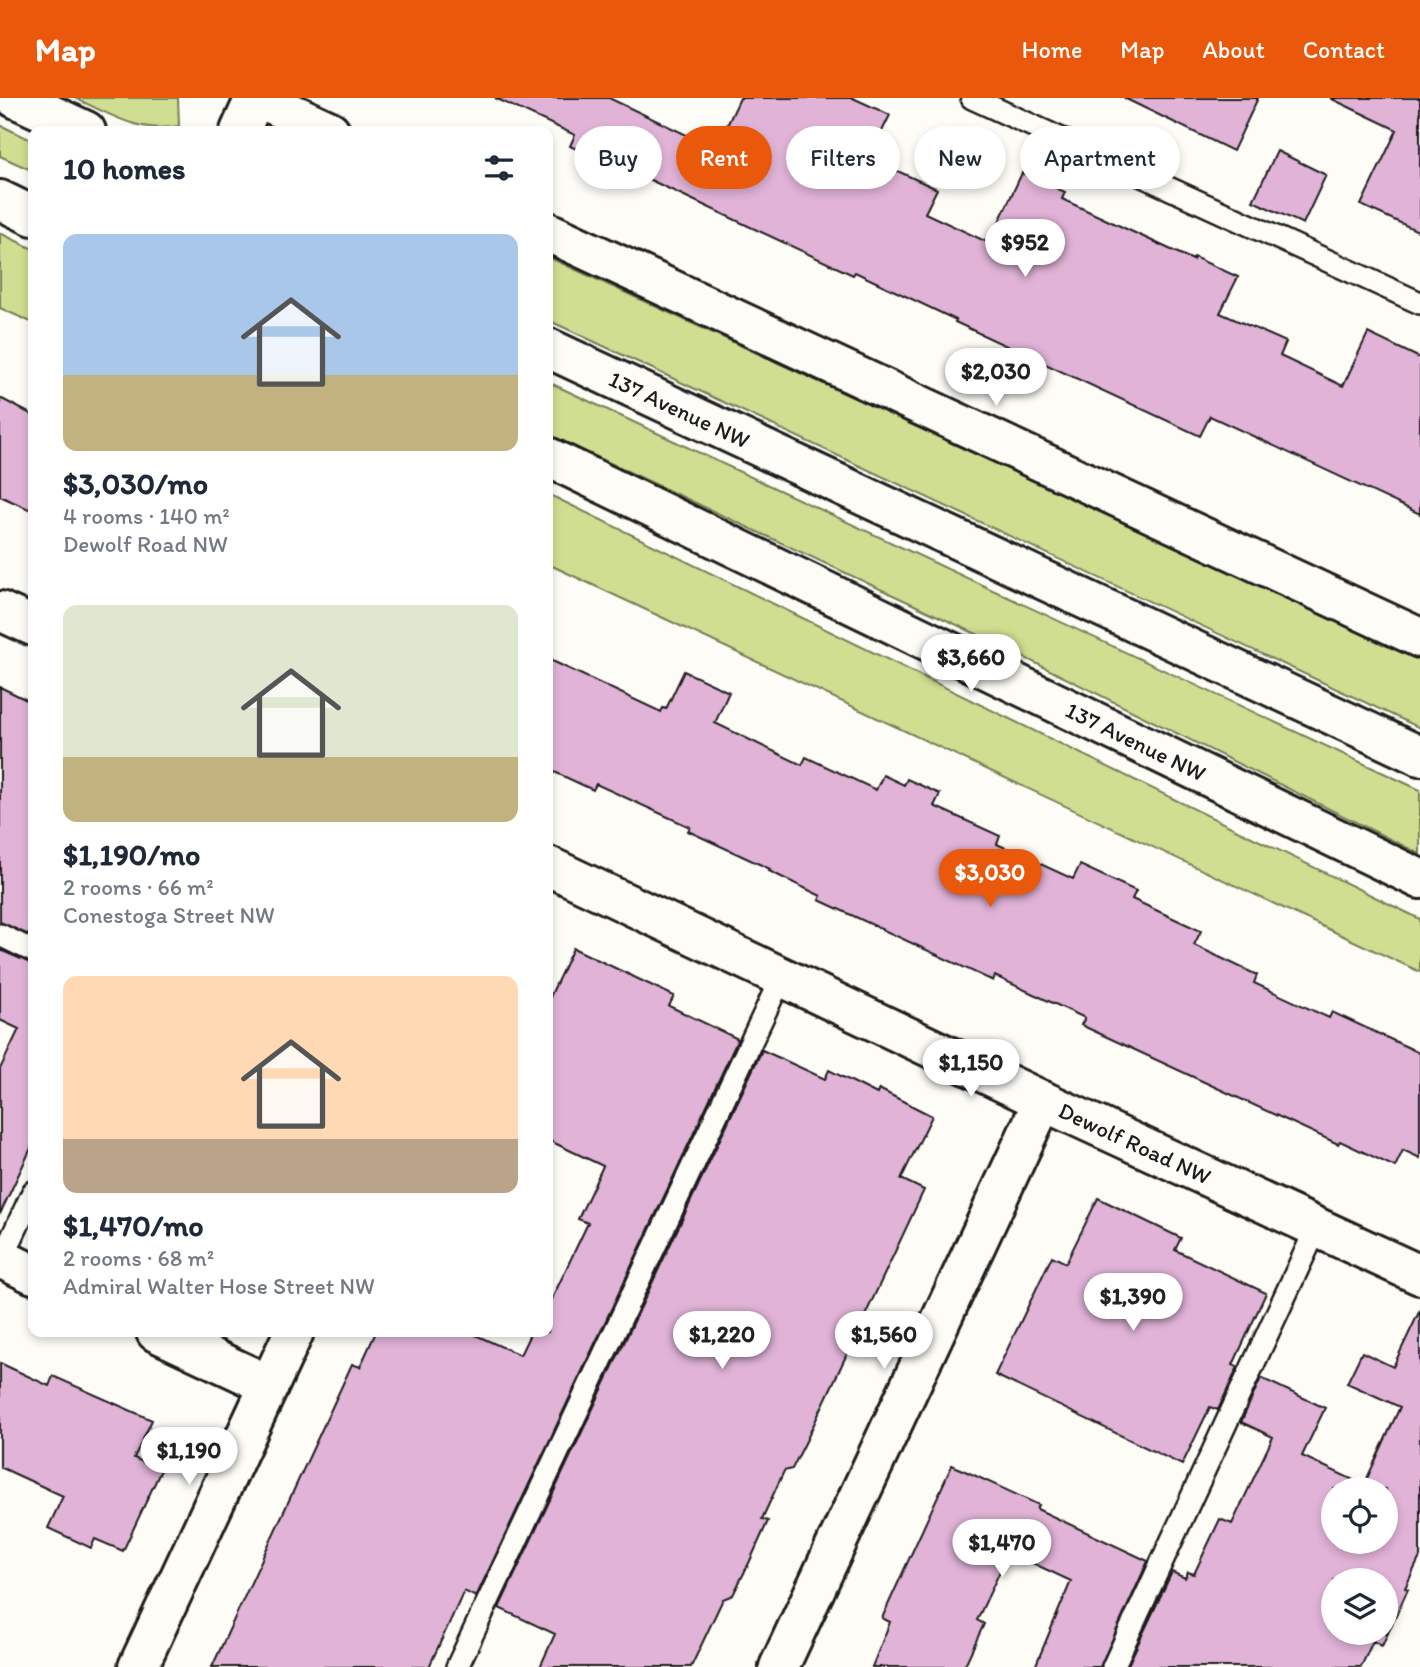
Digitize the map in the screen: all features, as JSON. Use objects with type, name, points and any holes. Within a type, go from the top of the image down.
[{"type":"street","points":[[15,98],[75,126]]},
{"type":"street","points":[[243,126],[257,98],[319,126]]},
{"type":"street","points":[[0,200],[28,214]]},
{"type":"street","points":[[553,234],[1420,638]]},
{"type":"street","name":"137 Avenue NW","points":[[553,350],[1420,756]]},
{"type":"street","name":"137 Avenue NW","points":[[553,459],[1420,879]]},
{"type":"street","points":[[0,611],[28,624]]},
{"type":"street","name":"Dewolf Road NW","points":[[553,868],[1043,1101],[1420,1275]]},
{"type":"street","points":[[779,1667],[1043,1101]]},
{"type":"street","points":[[167,1337],[269,1385]]},
{"type":"street","points":[[138,1667],[292,1337]]},
{"type":"lane","points":[[972,98],[1420,303]]},
{"type":"lane","points":[[0,935],[28,949]]},
{"type":"lane","points":[[457,1667],[782,976]]},
{"type":"lane","points":[[12,1264],[28,1209]]},
{"type":"lane","points":[[1113,1667],[1317,1227]]},
{"type":"green space","points":[[75,98],[178,98],[179,126],[144,126],[113,116]]},
{"type":"green space","points":[[0,125],[28,139],[28,169],[0,156]]},
{"type":"green space","points":[[0,233],[28,247],[28,321],[0,308]]},
{"type":"green space","points":[[553,259],[1420,659],[1420,728],[553,322]]},
{"type":"green space","points":[[553,384],[1420,790],[1420,854],[985,638],[553,436]]},
{"type":"green space","points":[[553,496],[1420,919],[1420,972],[553,566]]},
{"type":"building","points":[[495,98],[609,98],[676,130],[676,189],[772,189],[772,126],[727,126],[740,98],[853,98],[890,115],[885,126],[786,126],[786,189],[900,189],[900,172],[914,179],[914,189],[937,189],[925,213],[989,243],[1020,177],[1020,189],[1058,189],[1065,192],[1062,199],[1193,260],[1194,257],[1238,277],[1220,313],[1286,342],[1280,356],[1343,386],[1368,333],[1420,358],[1420,514],[1210,416],[1200,436],[955,322],[956,320],[855,272],[853,275],[662,185],[662,126],[574,126],[574,135]]},
{"type":"building","points":[[1124,98],[1258,98],[1233,151]]},
{"type":"building","points":[[1330,98],[1420,98],[1420,232],[1361,205],[1397,130]]},
{"type":"building","points":[[1277,151],[1326,175],[1303,224],[1253,201]]},
{"type":"building","points":[[0,398],[28,412],[28,509],[0,496]]},
{"type":"building","points":[[553,661],[661,712],[663,708],[666,709],[684,671],[729,692],[715,723],[802,765],[806,757],[876,790],[883,775],[904,785],[907,779],[940,794],[934,806],[1000,836],[997,844],[1073,879],[1080,865],[1136,891],[1132,899],[1201,931],[1194,945],[1257,975],[1254,983],[1329,1018],[1332,1012],[1420,1053],[1420,1158],[1403,1150],[1395,1167],[1340,1141],[1338,1144],[1081,1025],[1085,1018],[995,976],[993,981],[819,900],[821,896],[769,871],[770,869],[688,831],[690,827],[596,784],[593,790],[553,771]]},
{"type":"building","points":[[0,687],[28,701],[28,935],[0,922]]},
{"type":"building","points":[[573,948],[674,996],[669,1006],[738,1039],[476,1597],[464,1591],[429,1667],[212,1667],[352,1364],[360,1367],[374,1337],[480,1337],[520,1355],[529,1337],[553,1337],[553,1296],[588,1223],[578,1219],[603,1166],[553,1142],[553,990]]},
{"type":"building","points":[[0,950],[28,962],[28,1155],[0,1214],[0,1069],[19,1029],[0,1020]]},
{"type":"building","points":[[762,1050],[825,1079],[829,1070],[877,1094],[879,1089],[932,1116],[901,1179],[924,1190],[806,1441],[792,1469],[784,1471],[762,1519],[768,1521],[749,1563],[733,1595],[723,1599],[691,1667],[540,1667],[555,1634],[499,1608]]},
{"type":"building","points":[[1098,1198],[1181,1238],[1175,1250],[1266,1293],[1233,1365],[1238,1367],[1218,1410],[1210,1407],[1182,1465],[995,1375],[1052,1256],[1066,1263]]},
{"type":"building","points":[[1420,1310],[1420,1557],[1405,1588],[1408,1589],[1398,1611],[1398,1568],[1321,1568],[1321,1645],[1371,1645],[1361,1667],[1127,1667],[1172,1572],[1185,1578],[1188,1572],[1194,1574],[1220,1519],[1232,1524],[1273,1437],[1241,1422],[1261,1378],[1325,1408],[1302,1456],[1347,1477],[1321,1477],[1321,1554],[1398,1554],[1398,1477],[1368,1477],[1400,1407],[1347,1383],[1362,1352],[1393,1367]]},
{"type":"building","points":[[0,1363],[49,1386],[53,1376],[152,1420],[134,1458],[161,1470],[123,1551],[95,1539],[91,1548],[48,1528],[63,1496],[0,1467]]},
{"type":"building","points":[[952,1465],[1039,1505],[1037,1509],[1148,1561],[1100,1667],[1035,1667],[1071,1581],[1009,1552],[977,1620],[984,1624],[964,1667],[872,1667],[890,1622],[882,1618]]}]
